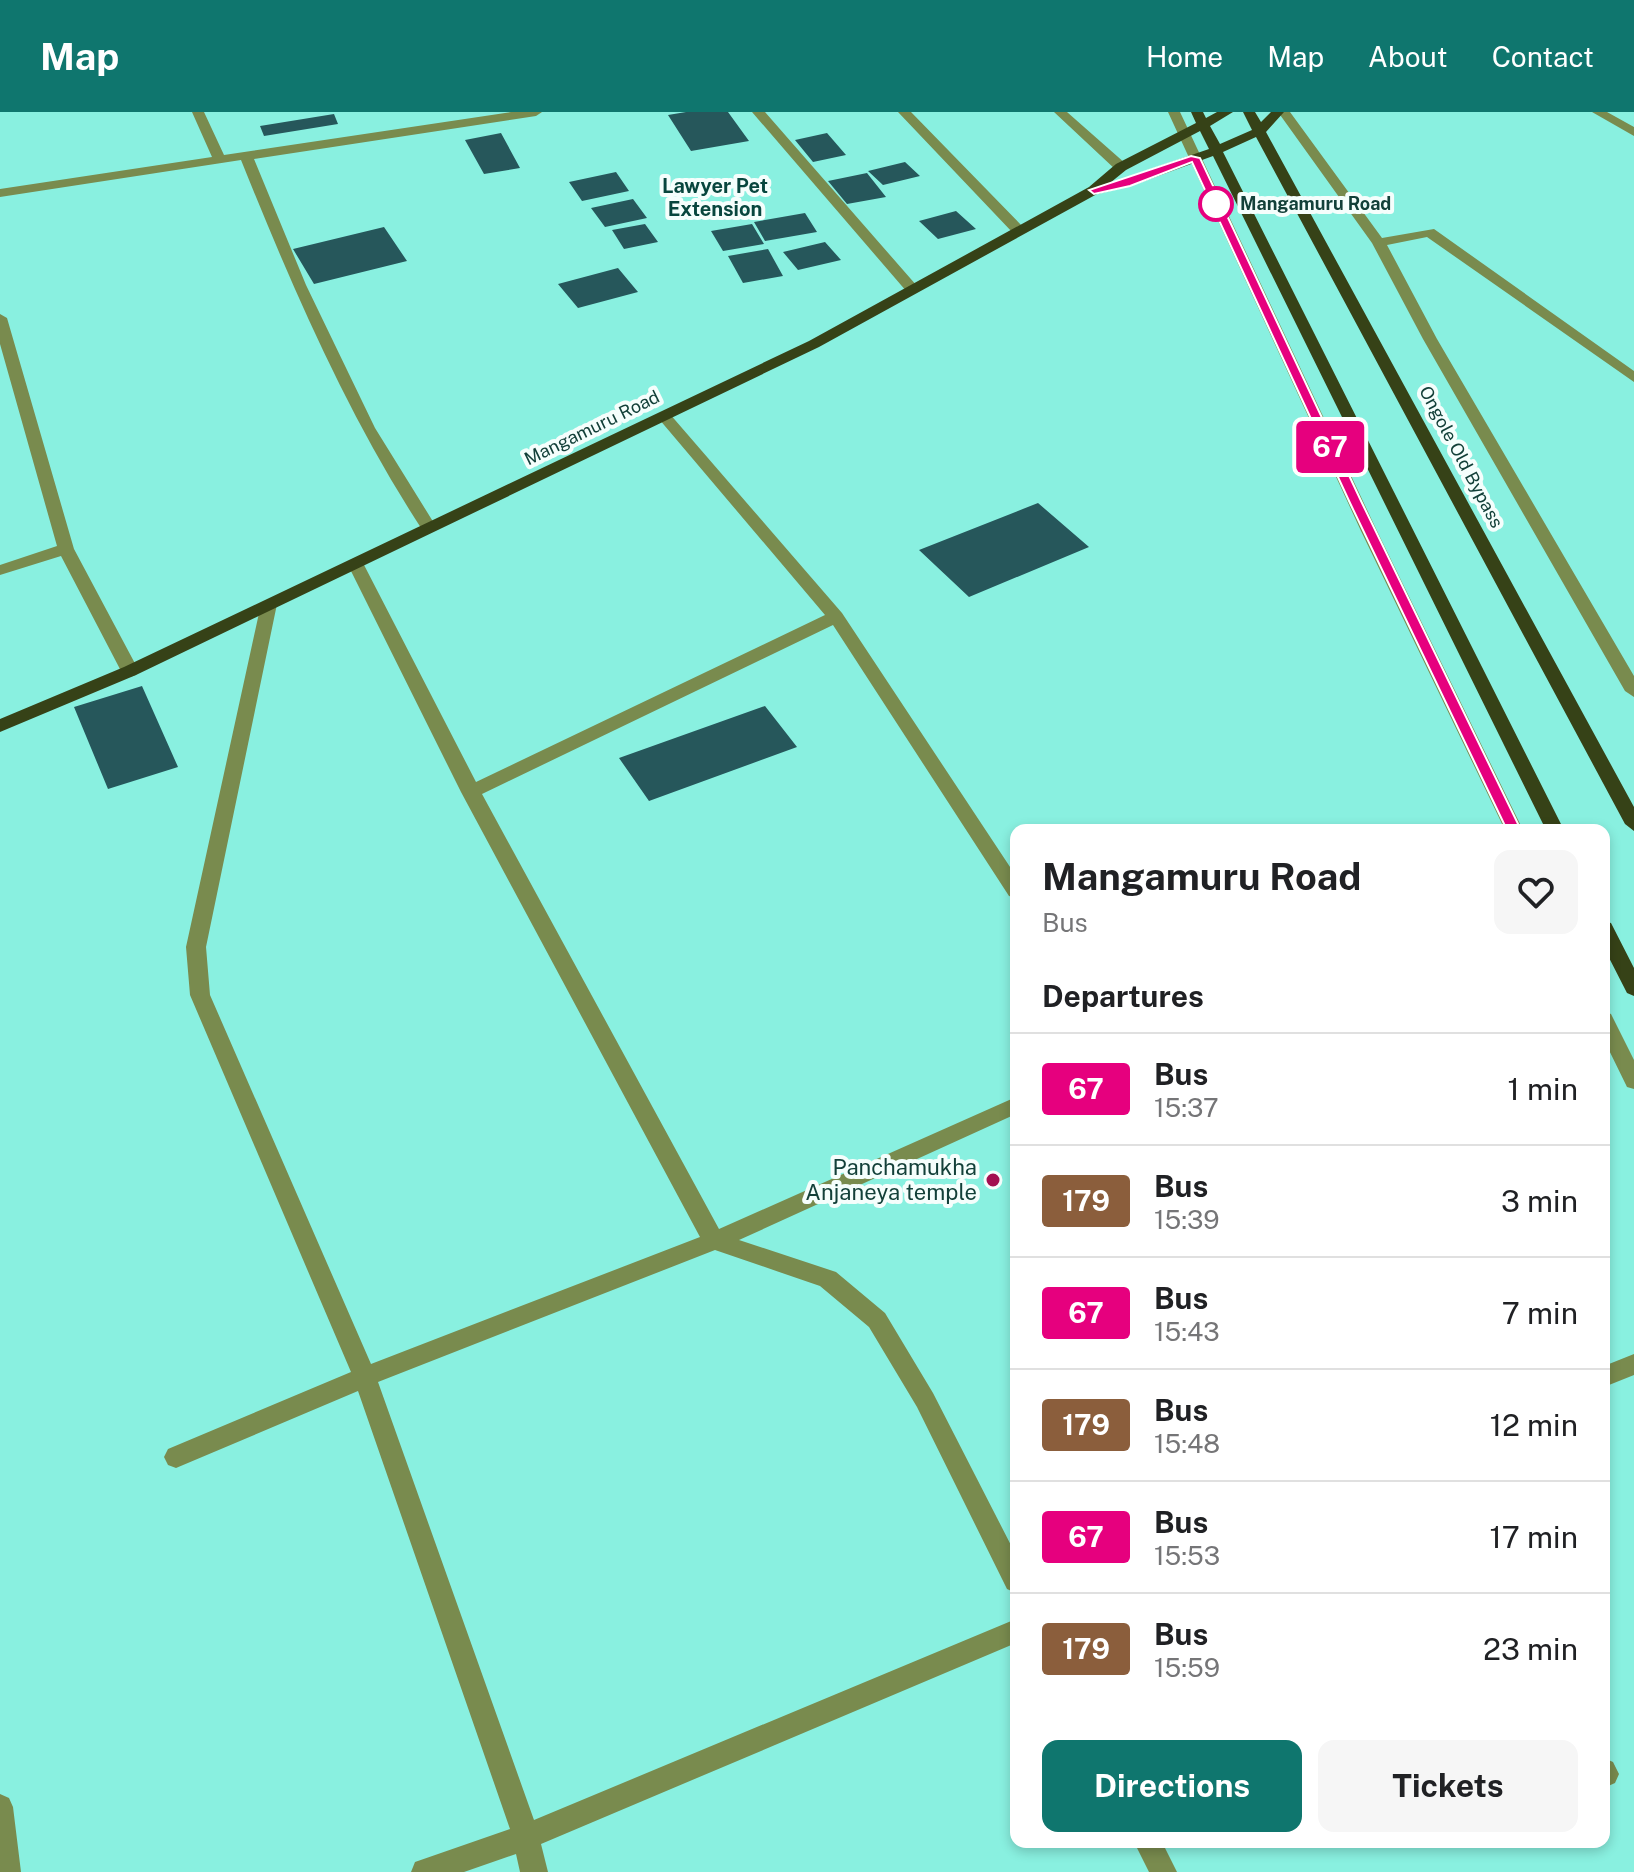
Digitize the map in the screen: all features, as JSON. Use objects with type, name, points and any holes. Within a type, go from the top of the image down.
[{"type":"main road","name":"Mangamuru Road","points":[[0,726],[130,671],[814,344],[1094,190],[1121,167],[1185,136],[1200,119],[1227,112]]},
{"type":"main road","name":"Ongole Old Bypass","points":[[1249,112],[1634,824]]},
{"type":"main road","points":[[1094,190],[1126,183],[1215,151],[1260,131],[1281,112]]},
{"type":"main road","points":[[1200,119],[1552,824]]},
{"type":"main road","points":[[1610,940],[1634,988]]},
{"type":"street","points":[[198,112],[220,160]]},
{"type":"street","points":[[432,112],[441,126]]},
{"type":"street","points":[[0,193],[536,112]]},
{"type":"street","points":[[758,112],[912,289]]},
{"type":"street","points":[[904,112],[1018,230]]},
{"type":"street","points":[[1060,112],[1121,167]]},
{"type":"street","points":[[1174,112],[1363,517],[1511,824]]},
{"type":"street","points":[[1281,112],[1379,243],[1430,339],[1634,691]]},
{"type":"street","points":[[1598,112],[1631,127]]},
{"type":"street","points":[[246,156],[299,285],[367,428],[429,528]]},
{"type":"street","points":[[1379,243],[1429,232],[1634,378]]},
{"type":"street","points":[[0,318],[66,549],[130,671]]},
{"type":"street","points":[[664,416],[836,617],[1010,882]]},
{"type":"street","points":[[0,570],[66,549]]},
{"type":"street","points":[[355,563],[561,965],[714,1241],[828,1279],[877,1320],[925,1400],[1010,1569]]},
{"type":"street","points":[[269,604],[196,947],[200,995],[365,1377],[526,1837],[534,1872]]},
{"type":"street","points":[[470,792],[836,617]]},
{"type":"street","points":[[1610,1031],[1634,1081]]},
{"type":"street","points":[[176,1457],[365,1377],[714,1241],[1010,1108]]},
{"type":"street","points":[[1610,1374],[1634,1364]]},
{"type":"street","points":[[425,1872],[526,1837],[1010,1634]]},
{"type":"street","points":[[0,1807],[7,1872]]},
{"type":"street","points":[[1151,1848],[1163,1872]]},
{"type":"building","points":[[728,112],[749,141],[691,151],[668,115]]},
{"type":"building","points":[[334,114],[338,124],[264,136],[260,126]]},
{"type":"building","points":[[501,133],[520,168],[484,174],[465,140]]},
{"type":"building","points":[[827,133],[846,155],[813,162],[795,140]]},
{"type":"building","points":[[905,162],[920,176],[883,185],[868,171]]},
{"type":"building","points":[[616,172],[629,191],[582,201],[569,182]]},
{"type":"building","points":[[867,173],[886,197],[847,204],[828,181]]},
{"type":"building","points":[[633,199],[647,218],[605,227],[591,208]]},
{"type":"building","points":[[956,211],[976,229],[938,239],[919,221]]},
{"type":"building","points":[[805,213],[817,232],[765,241],[754,222]]},
{"type":"building","points":[[645,224],[658,242],[624,249],[612,230]]},
{"type":"building","points":[[752,224],[764,244],[723,251],[711,231]]},
{"type":"building","points":[[384,227],[407,261],[314,284],[293,249]]},
{"type":"building","points":[[825,242],[841,260],[798,270],[783,252]]},
{"type":"building","points":[[768,249],[783,276],[743,283],[728,256]]},
{"type":"building","points":[[618,268],[638,292],[578,308],[558,284]]},
{"type":"building","points":[[1038,503],[1089,547],[969,597],[919,550]]},
{"type":"building","points":[[142,686],[178,767],[108,789],[74,707]]},
{"type":"building","points":[[765,706],[797,747],[649,801],[619,758]]},
{"type":"bus line","name":"67","points":[[1094,190],[1126,183],[1195,158],[1356,503],[1511,824]]},
{"type":"place","name":"Mangamuru Road","points":[[1216,204]]},
{"type":"place","name":"Panchamukha Anjaneya temple","points":[[993,1180]]},
{"type":"district","name":"Lawyer Pet Extension","points":[[715,198]]}]
